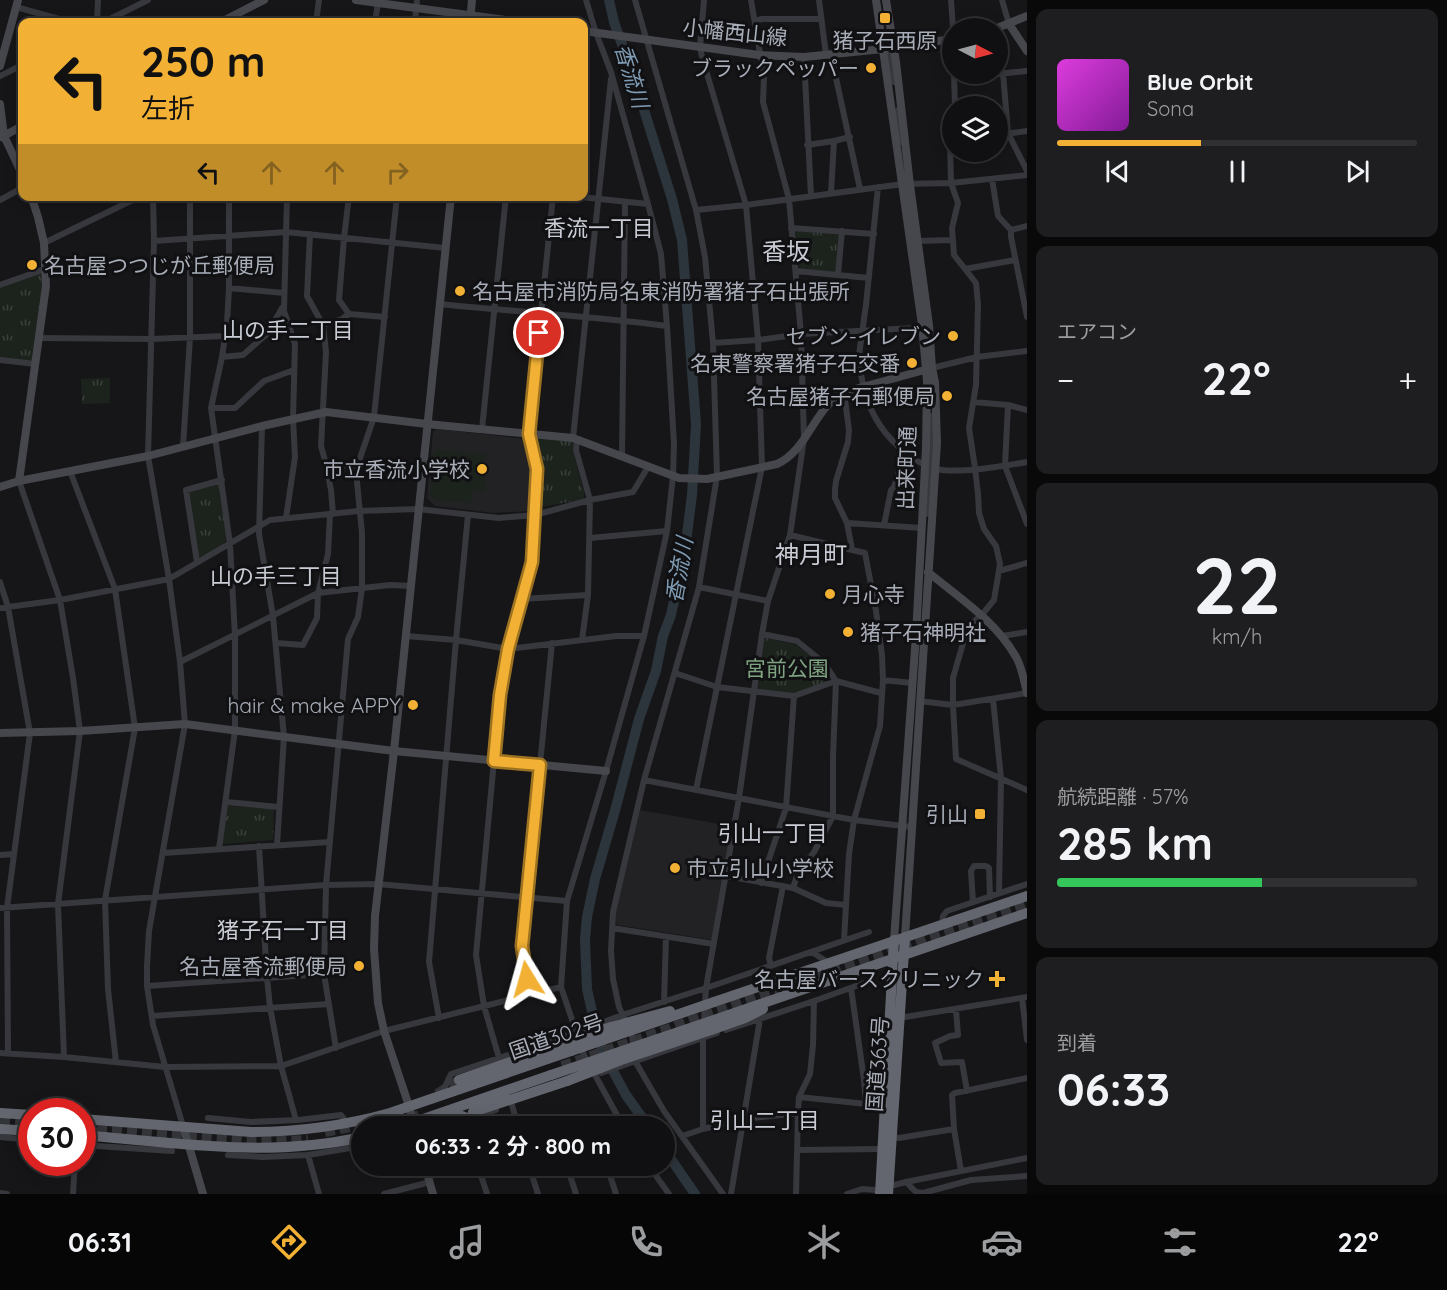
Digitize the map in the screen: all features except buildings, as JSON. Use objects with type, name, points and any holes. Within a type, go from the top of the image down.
[{"type":"highway","name":"国道302号","points":[[96,1120],[240,1131],[291,1131],[347,1124],[441,1096],[569,1047],[701,1007],[1027,896]]},
{"type":"highway","points":[[478,1116],[567,1081],[632,1063],[650,1054],[684,1043],[708,1030],[745,1017],[812,986],[899,957],[954,942],[1027,913]]},
{"type":"highway","name":"国道363号","points":[[884,1191],[891,1137],[899,1018],[899,938]]},
{"type":"highway","name":"国道363号","points":[[884,1191],[883,1149],[899,957]]},
{"type":"highway","name":"国道302号","points":[[434,1116],[551,1076],[708,1030]]},
{"type":"highway","points":[[459,1080],[569,1047]]},
{"type":"highway","points":[[447,1111],[462,1116]]},
{"type":"highway","points":[[0,1113],[18,1114]]},
{"type":"highway","points":[[0,1129],[18,1130]]},
{"type":"highway","points":[[96,1136],[256,1152],[351,1139]]},
{"type":"highway","points":[[142,1149],[149,1147],[153,1141]]},
{"type":"street","points":[[97,18],[98,0]]},
{"type":"street","points":[[112,18],[148,0]]},
{"type":"street","points":[[229,18],[264,0]]},
{"type":"street","points":[[317,18],[319,0]]},
{"type":"street","points":[[356,0],[417,4],[466,18]]},
{"type":"street","points":[[470,18],[472,0]]},
{"type":"street","points":[[586,0],[611,72],[661,254],[677,477],[644,636],[567,901],[561,987],[584,1055],[618,1116]]},
{"type":"street","points":[[634,0],[642,39],[696,210],[705,257],[713,343],[717,476],[699,587],[644,780],[613,912],[611,951],[613,979],[622,1015],[632,1036],[632,1063],[723,1194]]},
{"type":"street","points":[[696,790],[762,467],[758,340],[747,205],[700,47],[704,0]]},
{"type":"street","points":[[703,1129],[708,1030],[706,988],[739,798],[762,634],[768,601],[790,535],[804,439],[801,334],[789,199],[763,102],[764,77],[751,0]]},
{"type":"street","points":[[819,0],[828,55],[850,137],[860,189]]},
{"type":"street","points":[[878,0],[888,48]]},
{"type":"street","name":"出来町通","points":[[878,0],[880,34],[896,62],[905,181],[918,241],[929,325],[926,448],[934,484],[899,938]]},
{"type":"street","name":"出来町通","points":[[886,0],[888,48],[922,325],[929,369],[935,382],[936,402],[937,443],[930,466],[922,528],[912,683],[907,827]]},
{"type":"street","points":[[951,0],[952,18]]},
{"type":"street","points":[[1002,0],[1009,24],[1027,51]]},
{"type":"street","points":[[376,18],[378,3]]},
{"type":"street","points":[[0,66],[17,4],[56,18]]},
{"type":"street","points":[[1009,24],[1027,16]]},
{"type":"street","points":[[755,22],[760,19],[821,19]]},
{"type":"street","name":"小幡西山線","points":[[588,32],[759,55],[804,57],[942,40]]},
{"type":"street","points":[[804,57],[811,196]]},
{"type":"street","points":[[0,76],[18,67]]},
{"type":"street","points":[[1008,73],[1027,71]]},
{"type":"street","points":[[582,640],[588,595],[590,500],[575,439],[611,72]]},
{"type":"street","points":[[0,104],[2,137],[18,167]]},
{"type":"street","points":[[2,137],[18,128]]},
{"type":"street","points":[[696,210],[878,187],[905,181],[951,183],[1027,173],[1008,133],[1027,131]]},
{"type":"street","points":[[807,145],[850,137]]},
{"type":"street","points":[[831,193],[834,141]]},
{"type":"street","points":[[951,162],[951,183],[958,202],[952,228],[954,255],[976,283],[978,304],[976,385],[969,428],[979,513],[984,529],[996,546],[1000,564],[994,600],[968,627],[953,678],[956,759],[1027,790]]},
{"type":"street","points":[[992,179],[998,216],[1011,230],[1027,317]]},
{"type":"street","points":[[878,187],[859,358],[864,386],[874,417],[905,453],[943,470],[1005,466],[1027,462]]},
{"type":"street","points":[[0,200],[18,190]]},
{"type":"street","points":[[588,198],[648,204]]},
{"type":"street","points":[[33,201],[44,243],[46,286],[19,481],[60,600],[80,731],[58,904],[64,1057]]},
{"type":"street","points":[[44,243],[131,201]]},
{"type":"street","points":[[153,201],[148,456],[169,579],[180,662],[185,724],[149,931],[147,986],[165,1067],[202,1194]]},
{"type":"street","points":[[183,447],[190,337],[190,201]]},
{"type":"street","points":[[219,849],[235,730],[235,636],[230,544],[211,408],[225,336],[229,288],[229,201]]},
{"type":"street","points":[[286,518],[295,457],[295,344],[284,311],[287,201]]},
{"type":"street","points":[[348,201],[339,300],[350,314]]},
{"type":"street","points":[[336,1048],[324,974],[326,885],[348,639],[358,617],[362,588],[362,533],[357,482],[358,466],[374,417],[396,201]]},
{"type":"street","points":[[410,1116],[409,1106],[384,1031],[378,1003],[374,949],[375,916],[451,201]]},
{"type":"street","points":[[482,429],[506,201]]},
{"type":"street","points":[[499,1058],[484,1006],[476,955],[500,695],[508,649],[532,562],[537,469],[529,434],[552,201]]},
{"type":"street","points":[[622,456],[625,202]]},
{"type":"street","points":[[1011,230],[1027,226]]},
{"type":"street","points":[[791,228],[874,234]]},
{"type":"street","points":[[838,275],[842,231]]},
{"type":"street","points":[[154,241],[286,232],[446,248]]},
{"type":"street","points":[[276,643],[303,645],[317,618],[318,593],[328,554],[331,490],[321,446],[326,352],[323,325],[307,296],[310,234]]},
{"type":"street","points":[[918,241],[953,240]]},
{"type":"street","points":[[965,269],[1015,260]]},
{"type":"street","points":[[0,285],[45,269]]},
{"type":"street","points":[[796,271],[869,278]]},
{"type":"street","points":[[229,288],[284,293]]},
{"type":"street","points":[[440,304],[667,326]]},
{"type":"street","points":[[222,357],[243,355],[268,333],[284,305]]},
{"type":"street","points":[[323,325],[350,314],[385,317]]},
{"type":"street","points":[[713,343],[801,334],[915,328],[922,325]]},
{"type":"street","points":[[39,338],[151,339],[225,336]]},
{"type":"street","points":[[0,487],[19,481],[148,456],[326,412],[575,439],[677,477],[707,478],[777,464],[788,459],[830,402],[844,392],[977,357],[1027,351]]},
{"type":"street","points":[[0,360],[36,364]]},
{"type":"street","points":[[211,408],[235,408],[264,381],[294,370]]},
{"type":"street","points":[[844,392],[849,442],[836,481],[835,498],[847,523],[852,549]]},
{"type":"street","points":[[973,402],[1008,405],[1027,410]]},
{"type":"street","points":[[1008,405],[1005,466],[1024,506],[1027,524]]},
{"type":"street","points":[[262,426],[259,527],[273,616],[284,737],[277,845]]},
{"type":"street","points":[[884,525],[891,490],[905,453]]},
{"type":"street","points":[[326,464],[358,466]]},
{"type":"street","points":[[920,560],[930,466]]},
{"type":"street","points":[[0,608],[60,600],[169,579],[270,520],[359,511],[418,509],[499,518],[535,515],[590,500],[633,492],[648,467]]},
{"type":"street","points":[[70,471],[115,589],[135,728],[105,900],[108,989],[116,1062]]},
{"type":"street","points":[[197,562],[186,490],[222,480]]},
{"type":"street","points":[[439,1018],[429,962],[468,515]]},
{"type":"street","points":[[847,523],[922,528]]},
{"type":"street","points":[[590,537],[667,531]]},
{"type":"street","points":[[790,535],[866,553],[882,655],[880,726],[854,820],[849,854],[844,940]]},
{"type":"street","points":[[999,571],[1027,563]]},
{"type":"street","points":[[919,701],[953,705],[1027,693],[1017,658],[1002,636],[928,572]]},
{"type":"street","points":[[0,582],[8,607],[30,733],[14,854],[3,908],[8,1054]]},
{"type":"street","points":[[180,662],[318,593],[390,585],[411,586]]},
{"type":"street","points":[[699,587],[768,601]]},
{"type":"street","points":[[521,599],[588,595]]},
{"type":"street","points":[[1002,636],[1027,632]]},
{"type":"street","points":[[762,634],[797,641],[824,663],[836,681],[833,816],[814,852],[798,873],[793,888]]},
{"type":"street","points":[[406,636],[456,640],[508,649],[616,636],[644,636]]},
{"type":"street","points":[[529,995],[522,946],[552,643]]},
{"type":"street","points":[[675,674],[717,687],[794,696],[836,681],[881,693]]},
{"type":"street","points":[[883,680],[912,683]]},
{"type":"street","points":[[761,883],[786,808],[794,696]]},
{"type":"street","points":[[993,699],[1001,778],[999,893]]},
{"type":"street","points":[[0,733],[80,731],[185,724],[394,751],[606,771]]},
{"type":"street","points":[[644,780],[786,808],[907,827]]},
{"type":"street","points":[[226,802],[279,807]]},
{"type":"street","points":[[163,853],[330,842]]},
{"type":"street","points":[[260,846],[270,1007],[281,1066],[296,1120]]},
{"type":"street","points":[[0,855],[14,854]]},
{"type":"street","points":[[973,902],[971,871],[974,866],[989,868],[990,897]]},
{"type":"street","points":[[726,876],[793,888],[826,903],[846,905]]},
{"type":"street","points":[[3,908],[262,889],[378,884],[567,901]]},
{"type":"street","points":[[942,924],[947,911],[1027,884]]},
{"type":"street","points":[[771,966],[769,958],[783,886]]},
{"type":"street","points":[[612,928],[714,944]]},
{"type":"street","points":[[441,1096],[452,1074],[869,932]]},
{"type":"street","points":[[664,1002],[666,937]]},
{"type":"street","points":[[812,951],[829,963]]},
{"type":"street","points":[[147,986],[324,974]]},
{"type":"street","points":[[837,992],[844,975]]},
{"type":"street","points":[[708,1030],[760,1019],[851,988],[867,980]]},
{"type":"street","points":[[0,1053],[165,1067],[281,1066],[384,1031],[561,987]]},
{"type":"street","points":[[851,988],[866,1104]]},
{"type":"street","points":[[899,1018],[1025,997],[1027,1040]]},
{"type":"street","points":[[796,1194],[799,1097],[810,1074],[814,1001]]},
{"type":"street","points":[[152,1016],[329,1004]]},
{"type":"street","points":[[956,1010],[958,1035],[935,1042],[940,1063],[962,1062],[967,1091]]},
{"type":"street","points":[[731,1194],[760,1019]]},
{"type":"street","points":[[479,1116],[632,1063]]},
{"type":"street","points":[[961,1171],[954,1129],[952,1095],[1027,1078]]},
{"type":"street","points":[[799,1097],[886,1106]]},
{"type":"street","points":[[512,1105],[515,1116]]},
{"type":"street","points":[[682,1136],[744,1119],[798,1113]]},
{"type":"street","points":[[208,1118],[247,1122],[341,1115],[347,1124]]},
{"type":"street","points":[[240,1131],[247,1122]]},
{"type":"street","points":[[891,1137],[899,1138],[954,1129]]},
{"type":"street","points":[[0,1137],[18,1139]]},
{"type":"street","points":[[96,1146],[172,1151]]},
{"type":"street","points":[[228,1155],[256,1152],[308,1155],[351,1148]]},
{"type":"street","points":[[798,1150],[883,1149]]},
{"type":"street","points":[[308,1155],[319,1194]]},
{"type":"street","points":[[847,1194],[862,1189],[884,1191],[906,1182],[1027,1158]]},
{"type":"street","points":[[73,1194],[74,1176]]},
{"type":"street","points":[[428,1176],[434,1194]]},
{"type":"street","points":[[481,1176],[487,1194]]},
{"type":"street","points":[[532,1176],[538,1194]]},
{"type":"street","points":[[570,1176],[576,1194]]},
{"type":"street","points":[[610,1176],[616,1194]]},
{"type":"street","points":[[656,1176],[669,1194]]},
{"type":"street","points":[[906,1182],[916,1192],[923,1193],[971,1180],[1027,1176]]},
{"type":"street","points":[[384,1194],[430,1182]]},
{"type":"street","points":[[0,1193],[7,1194]]},
{"type":"shaded area","name":"市立香流小学校","points":[[437,429],[527,439],[534,471],[533,508],[530,511],[494,513],[435,506],[427,498],[433,432]]},
{"type":"shaded area","name":"市立引山小学校","points":[[640,810],[731,826],[712,940],[618,925],[615,922]]},
{"type":"green space","points":[[798,231],[839,235],[836,272],[799,267],[795,233]]},
{"type":"green space","points":[[45,269],[36,364],[0,362],[0,285]]},
{"type":"green space","points":[[110,378],[110,403],[82,404],[81,379]]},
{"type":"green space","points":[[538,438],[574,440],[573,451],[584,499],[542,507],[539,504],[541,466],[533,440]]},
{"type":"green space","points":[[434,450],[485,454],[485,491],[473,490],[472,503],[435,500],[430,496]]},
{"type":"green space","points":[[221,485],[227,537],[225,542],[203,557],[199,556],[189,492]]},
{"type":"green space","name":"宮前公園","points":[[767,638],[796,645],[821,664],[829,681],[793,694],[760,690],[758,687],[764,641]]},
{"type":"green space","points":[[228,806],[274,809],[273,840],[223,844]]},
{"type":"waterway","name":"香流川","points":[[609,0],[614,22],[672,199],[682,240],[696,424],[692,495],[685,550],[656,671],[639,719],[595,879],[585,940],[587,989],[604,1054],[626,1095],[641,1116]]},
{"type":"waterway","name":"香流川","points":[[675,1165],[695,1194]]},
{"type":"tunnel","points":[[562,1066],[1027,905]]},
{"type":"tunnel","points":[[437,1094],[459,1080]]},
{"type":"tunnel","points":[[0,1122],[18,1123]]},
{"type":"tunnel","points":[[325,1132],[351,1127]]},
{"type":"tunnel","points":[[96,1130],[254,1142],[308,1140]]},
{"type":"place","name":"猪子石西原","points":[[885,18]]},
{"type":"place","name":"ブラックペッパー","points":[[871,68]]},
{"type":"place","name":"名古屋つつじが丘郵便局","points":[[32,265]]},
{"type":"place","name":"名古屋市消防局名東消防署猪子石出張所","points":[[460,291]]},
{"type":"place","name":"セブン-イレブン","points":[[953,336]]},
{"type":"place","name":"名東警察署猪子石交番","points":[[912,363]]},
{"type":"place","name":"名古屋猪子石郵便局","points":[[947,396]]},
{"type":"place","name":"市立香流小学校","points":[[482,469]]},
{"type":"place","name":"月心寺","points":[[830,594]]},
{"type":"place","name":"猪子石神明社","points":[[848,632]]},
{"type":"place","name":"hair & make APPY","points":[[413,705]]},
{"type":"place","name":"引山","points":[[980,814]]},
{"type":"place","name":"市立引山小学校","points":[[675,868]]},
{"type":"place","name":"名古屋香流郵便局","points":[[359,966]]},
{"type":"place","name":"名古屋バースクリニック","points":[[997,979]]},
{"type":"district","name":"香流一丁目","points":[[599,228]]},
{"type":"district","name":"香坂","points":[[786,251]]},
{"type":"district","name":"山の手二丁目","points":[[288,330]]},
{"type":"district","name":"神月町","points":[[811,554]]},
{"type":"district","name":"山の手三丁目","points":[[276,576]]},
{"type":"district","name":"引山一丁目","points":[[773,833]]},
{"type":"district","name":"猪子石一丁目","points":[[283,930]]},
{"type":"district","name":"引山二丁目","points":[[765,1120]]},
{"type":"route","points":[[527,979],[522,946],[540,765],[494,761],[500,695],[508,649],[532,562],[537,469],[529,434],[539,333]]}]
